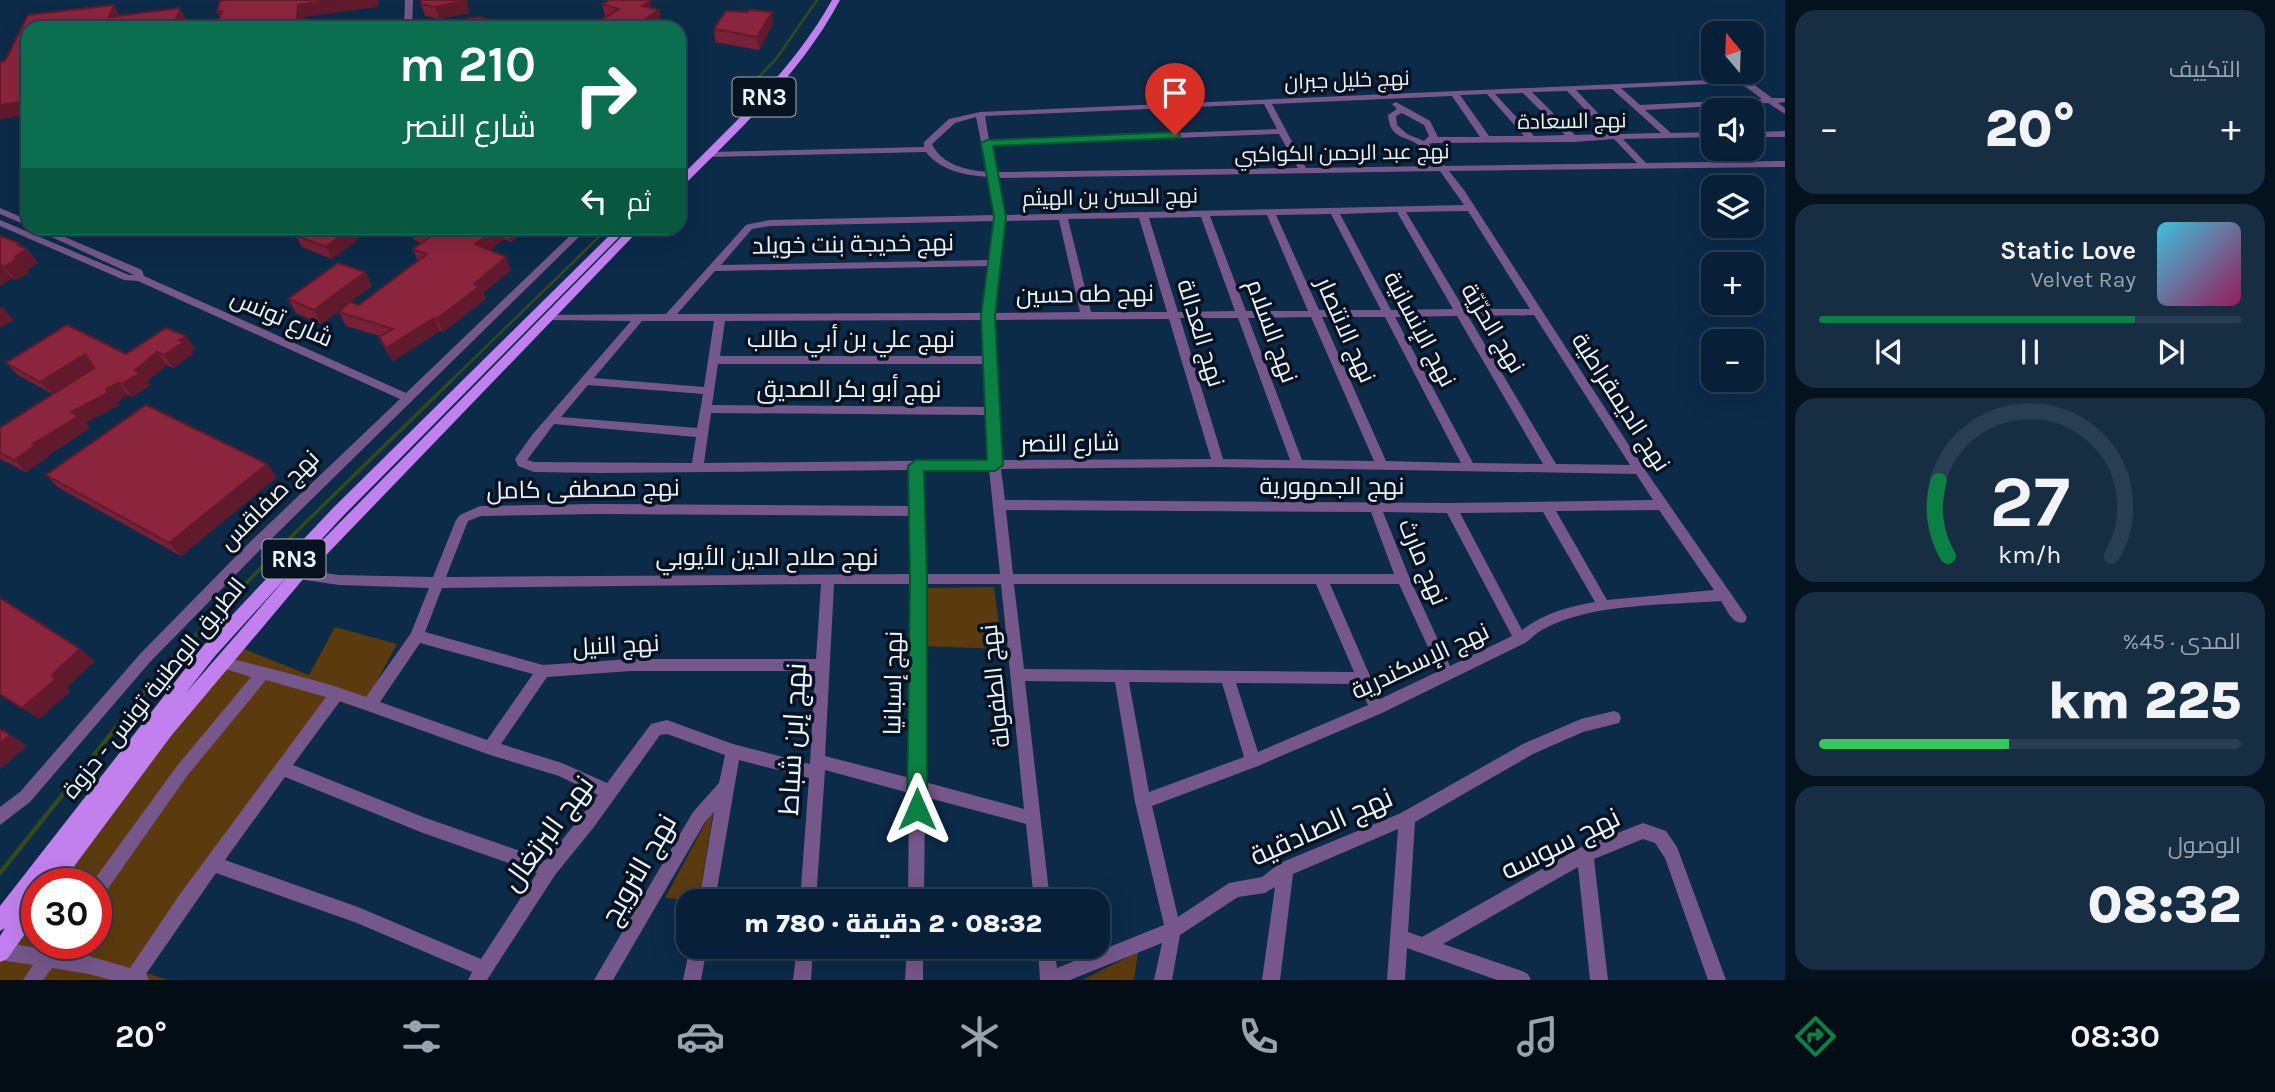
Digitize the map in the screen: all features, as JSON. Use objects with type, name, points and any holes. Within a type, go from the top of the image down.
[{"type":"main road","name":"RN3","points":[[686,165],[778,69],[809,32],[828,0]]},
{"type":"main road","name":"RN3","points":[[686,177],[800,57],[836,0]]},
{"type":"main road","name":"الطريق الوطنية تونس - حزوة","points":[[0,921],[194,670],[338,512],[616,235]]},
{"type":"main road","name":"الطريق الوطنية تونس - حزوة","points":[[61,868],[165,730],[299,575],[629,235]]},
{"type":"main road","points":[[0,951],[21,923]]},
{"type":"street","points":[[408,21],[409,0]]},
{"type":"street","name":"نهج خليل جبران","points":[[928,146],[942,126],[981,114],[1613,85],[1738,82],[1749,85],[1781,105]]},
{"type":"street","points":[[1613,85],[1668,136]]},
{"type":"street","points":[[1568,87],[1644,166]]},
{"type":"street","points":[[1525,90],[1574,139]]},
{"type":"street","points":[[1489,92],[1532,139]]},
{"type":"street","points":[[1454,93],[1487,141]]},
{"type":"street","points":[[1389,96],[1401,110],[1422,118],[1433,132],[1428,142]]},
{"type":"street","points":[[1266,101],[1303,170]]},
{"type":"street","points":[[1641,110],[1781,105]]},
{"type":"street","points":[[1401,110],[1392,115],[1393,126],[1404,136],[1428,142],[1442,169],[1469,208]]},
{"type":"street","name":"نهج الطفولة","points":[[981,114],[1000,217],[988,316],[995,465],[1041,889]]},
{"type":"street","points":[[987,143],[1282,131]]},
{"type":"street","points":[[1764,135],[1785,134]]},
{"type":"street","name":"نهج السعادة","points":[[1428,142],[1701,135]]},
{"type":"street","points":[[712,151],[928,146]]},
{"type":"street","name":"نهج عبد الرحمن الكواكبي","points":[[928,146],[961,171],[992,176],[1785,164]]},
{"type":"street","name":"نهج الحرّيّة","points":[[1399,208],[1552,468]]},
{"type":"street","name":"نهج الحسن بن الهيثم","points":[[668,318],[749,227],[771,223],[1469,208]]},
{"type":"street","name":"نهج الديمقراطية","points":[[1469,208],[1639,470],[1740,618]]},
{"type":"street","points":[[0,211],[21,220]]},
{"type":"street","name":"نهج الإنسانية","points":[[1334,211],[1469,467]]},
{"type":"street","name":"نهج الانتصار","points":[[1270,212],[1382,466]]},
{"type":"street","name":"نهج السلام","points":[[1204,213],[1244,313],[1298,465]]},
{"type":"street","name":"نهج العدالة","points":[[1143,214],[1218,463]]},
{"type":"street","points":[[1063,216],[1086,315]]},
{"type":"street","name":"شارع تونس","points":[[0,223],[21,231]]},
{"type":"street","name":"شارع تونس","points":[[31,235],[136,276]]},
{"type":"street","name":"شارع تونس","points":[[51,235],[136,276],[406,397]]},
{"type":"street","name":"نهج صفاقس","points":[[0,817],[25,797],[165,638],[406,397],[576,235]]},
{"type":"street","name":"نهج خديجة بنت خويلد","points":[[713,268],[995,263]]},
{"type":"street","name":"نهج طه حسين","points":[[549,317],[1537,312]]},
{"type":"street","name":"شارع النصر","points":[[639,318],[552,420],[522,459],[525,466],[1218,463],[1639,470]]},
{"type":"street","points":[[697,467],[720,318]]},
{"type":"street","name":"نهج علي بن أبي طالب","points":[[712,360],[990,360]]},
{"type":"street","points":[[584,382],[708,391]]},
{"type":"street","name":"نهج أبو بكر الصديق","points":[[706,409],[992,411]]},
{"type":"street","points":[[552,420],[702,433]]},
{"type":"street","name":"نهج إسبانيا","points":[[916,466],[919,579],[916,889]]},
{"type":"street","name":"نهج الجمهورية","points":[[1000,505],[1451,508],[1663,505]]},
{"type":"street","points":[[1546,506],[1604,606]]},
{"type":"street","name":"نهج مارث","points":[[1375,507],[1403,579],[1446,672]]},
{"type":"street","points":[[1451,508],[1520,639]]},
{"type":"street","name":"نهج مصطفى كامل","points":[[369,705],[417,636],[460,524],[464,518],[480,511],[916,511]]},
{"type":"street","name":"نهج صلاح الدين الأيوبي","points":[[283,571],[339,580],[436,583],[828,579],[1403,579]]},
{"type":"street","name":"نهج إبن شباط","points":[[809,889],[819,767],[828,579]]},
{"type":"street","points":[[1321,580],[1377,708]]},
{"type":"street","name":"نهج الإسكندرية","points":[[1143,802],[1253,761],[1377,708],[1446,672],[1520,639],[1531,628],[1545,621],[1604,606],[1723,595]]},
{"type":"street","name":"نهج النيل","points":[[417,636],[543,671],[631,665],[822,665]]},
{"type":"street","points":[[224,663],[337,693],[490,748],[562,770],[609,792]]},
{"type":"street","points":[[490,748],[543,671]]},
{"type":"street","points":[[112,869],[182,771],[263,673]]},
{"type":"street","points":[[1019,675],[1363,678]]},
{"type":"street","points":[[1121,677],[1143,802],[1173,930],[1163,980]]},
{"type":"street","points":[[1227,677],[1253,761]]},
{"type":"street","points":[[79,959],[135,979],[213,864],[337,693]]},
{"type":"street","name":"نهج الصادقية","points":[[1049,980],[1173,930],[1235,889],[1265,885],[1286,869],[1407,818],[1528,749],[1581,726],[1614,718]]},
{"type":"street","name":"نهج البرتغال","points":[[481,974],[550,869],[656,729],[667,727],[733,751]]},
{"type":"street","points":[[709,889],[720,831],[723,789],[733,751],[916,787],[1034,819]]},
{"type":"street","points":[[282,768],[423,825],[550,869]]},
{"type":"street","name":"نهج النرويج","points":[[603,980],[699,817],[723,789]]},
{"type":"street","points":[[1396,980],[1407,818]]},
{"type":"street","name":"نهج سوسه","points":[[1424,945],[1585,854],[1639,831],[1650,832],[1663,840],[1674,858],[1717,980]]},
{"type":"street","points":[[1585,854],[1599,980]]},
{"type":"street","points":[[213,864],[358,915],[481,974]]},
{"type":"street","points":[[1271,980],[1286,869]]},
{"type":"street","points":[[1398,937],[1521,980]]},
{"type":"street","points":[[0,951],[21,951]]},
{"type":"street","points":[[32,980],[47,959]]},
{"type":"street","points":[[692,980],[696,959]]},
{"type":"street","points":[[802,980],[804,959]]},
{"type":"street","points":[[914,980],[915,959]]},
{"type":"street","points":[[1047,959],[1049,980]]},
{"type":"shaded area","points":[[994,587],[1002,649],[924,646],[928,588]]},
{"type":"shaded area","points":[[335,627],[397,644],[362,709],[340,702],[244,817],[144,972],[168,980],[0,980],[0,959],[21,931],[21,959],[112,959],[112,868],[68,868],[168,737],[244,649],[309,675]]},
{"type":"shaded area","points":[[714,807],[701,889],[676,889],[676,899],[665,898]]},
{"type":"shaded area","points":[[1138,952],[1134,980],[1082,980]]},
{"type":"building","points":[[335,0],[298,5],[297,21],[218,21],[222,11],[217,12],[220,1]]},
{"type":"building","points":[[421,0],[465,1],[435,7],[421,4]]},
{"type":"building","points":[[610,0],[647,0],[650,1],[642,6],[659,10],[645,19],[648,21],[599,21],[619,9],[602,4]]},
{"type":"building","points":[[114,5],[109,17],[180,8],[175,21],[25,21],[28,15]]},
{"type":"building","points":[[726,11],[772,12],[757,37],[714,29]]},
{"type":"building","points":[[479,17],[495,21],[464,21]]},
{"type":"building","points":[[21,29],[21,102],[0,105],[0,62],[5,61]]},
{"type":"building","points":[[295,235],[342,235],[326,247]]},
{"type":"building","points":[[426,235],[487,235],[475,244],[506,257],[474,284],[480,286],[437,319],[434,318],[386,348],[379,337],[393,329],[339,312],[350,302],[359,305],[427,254],[413,249],[430,237]]},
{"type":"building","points":[[0,236],[27,249],[4,267],[0,265]]},
{"type":"building","points":[[338,263],[365,272],[314,310],[288,299]]},
{"type":"building","points":[[67,325],[126,354],[166,328],[186,336],[179,340],[184,342],[164,355],[157,352],[135,370],[140,373],[122,384],[118,383],[106,389],[108,393],[71,412],[79,416],[33,444],[36,445],[14,460],[0,453],[0,428],[94,368],[85,354],[40,382],[6,363]]},
{"type":"building","points":[[146,405],[267,464],[169,543],[46,475]]},
{"type":"building","points":[[0,598],[80,649],[52,675],[55,680],[22,708],[0,694]]},
{"type":"building","points":[[0,729],[10,735],[0,743]]},
{"type":"waterway","points":[[732,105],[776,59],[817,0]]},
{"type":"waterway","points":[[449,383],[601,235]]},
{"type":"waterway","points":[[182,649],[300,528],[451,381]]},
{"type":"waterway","points":[[0,873],[166,665],[182,649]]},
{"type":"route","points":[[917,809],[919,579],[916,466],[995,465],[988,316],[1000,217],[987,143],[1175,135]]}]
